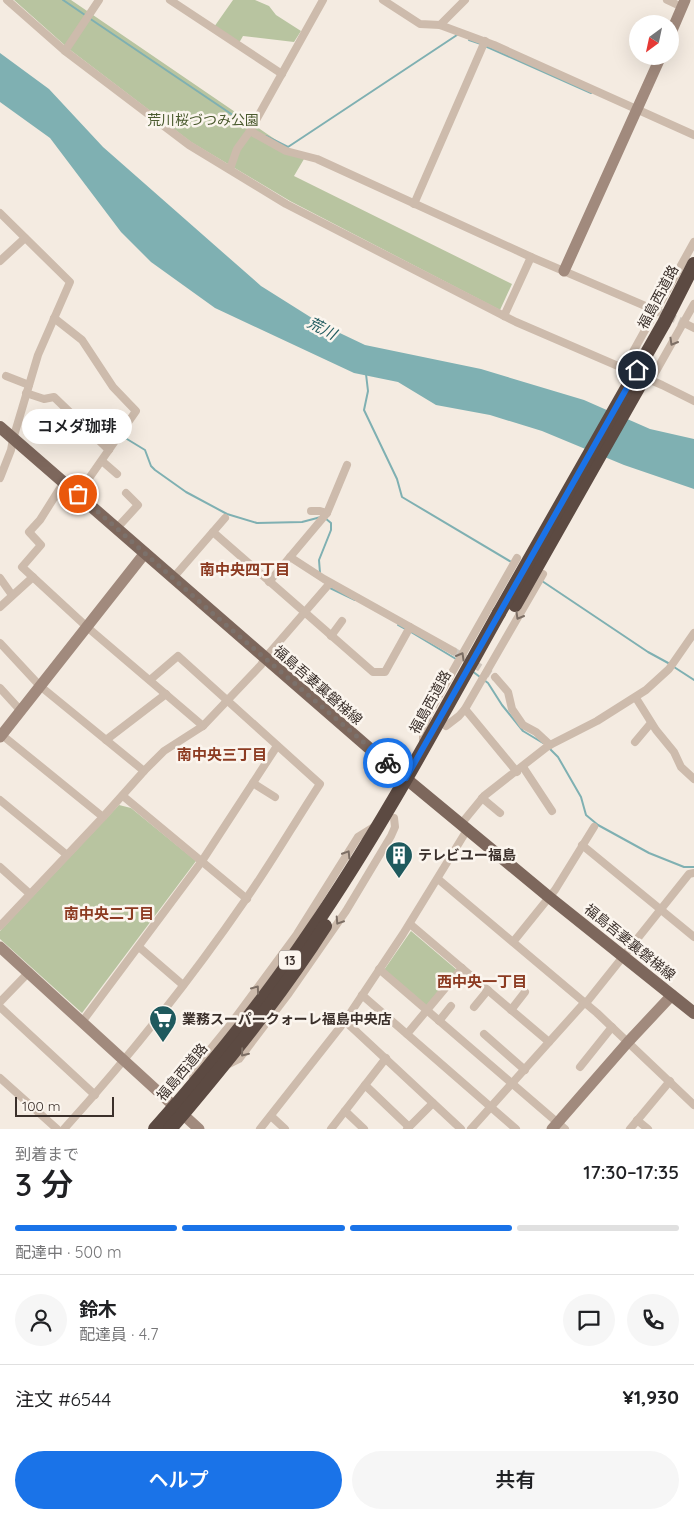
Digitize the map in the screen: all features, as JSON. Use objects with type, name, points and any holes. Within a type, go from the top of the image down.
[{"type":"highway","name":"福島西道路","points":[[170,1129],[192,1086],[240,1030],[301,945],[378,825],[446,726],[503,615],[664,323],[694,264]]},
{"type":"highway","name":"福島西道路","points":[[155,1129],[179,1110],[222,1066],[309,952],[394,818],[423,748],[674,324],[694,285]]},
{"type":"main road","name":"福島吾妻裏磐梯線","points":[[0,427],[368,748],[694,1013]]},
{"type":"street","points":[[7,0],[64,51],[189,145],[286,204],[504,316],[576,349],[651,380],[694,401]]},
{"type":"street","points":[[170,0],[282,74]]},
{"type":"street","points":[[230,169],[238,149],[250,131],[323,0]]},
{"type":"street","points":[[383,0],[420,24],[440,25],[485,42],[694,135]]},
{"type":"street","points":[[440,25],[465,0]]},
{"type":"street","points":[[667,0],[684,4]]},
{"type":"street","points":[[64,51],[96,3]]},
{"type":"street","points":[[414,204],[485,42]]},
{"type":"street","points":[[564,271],[657,65]]},
{"type":"street","points":[[250,131],[286,151],[317,159],[531,257],[657,311]]},
{"type":"street","points":[[0,214],[72,280],[38,355],[11,450],[0,478]]},
{"type":"street","points":[[0,262],[25,238]]},
{"type":"street","points":[[624,368],[694,242]]},
{"type":"street","points":[[504,316],[531,257]]},
{"type":"street","points":[[651,380],[694,304]]},
{"type":"street","points":[[54,318],[82,340],[113,387],[136,411],[78,494]]},
{"type":"street","points":[[684,323],[694,328]]},
{"type":"street","points":[[6,376],[29,384]]},
{"type":"street","points":[[26,393],[44,399],[54,397],[109,450]]},
{"type":"street","points":[[102,461],[118,474]]},
{"type":"street","points":[[269,582],[328,513],[347,464]]},
{"type":"street","points":[[64,482],[40,520],[28,532],[41,545],[22,567],[87,627],[203,726]]},
{"type":"street","points":[[117,528],[138,505],[126,494]]},
{"type":"street","points":[[311,511],[328,513]]},
{"type":"street","points":[[173,578],[225,518]]},
{"type":"street","points":[[213,532],[372,672],[385,672],[408,630]]},
{"type":"street","points":[[103,818],[1,736],[144,553]]},
{"type":"street","points":[[290,557],[325,582],[408,630],[453,651]]},
{"type":"street","points":[[423,748],[423,729],[428,713],[517,558]]},
{"type":"street","points":[[446,726],[465,709],[543,574]]},
{"type":"street","points":[[0,607],[32,577]]},
{"type":"street","points":[[0,578],[12,595]]},
{"type":"street","points":[[0,926],[164,751],[203,726],[227,701],[261,665],[304,613],[325,582]]},
{"type":"street","points":[[331,636],[342,621]]},
{"type":"street","points":[[260,1129],[344,1020],[410,924],[438,879],[464,827],[482,798],[520,770],[548,746],[597,721],[636,698],[665,674],[694,633]]},
{"type":"street","points":[[0,643],[40,686],[144,771]]},
{"type":"street","points":[[64,1129],[95,1095],[183,985],[246,898],[320,784],[178,656],[150,680]]},
{"type":"street","points":[[495,677],[508,692],[512,709],[523,725],[536,732],[548,746]]},
{"type":"street","points":[[0,688],[21,711]]},
{"type":"street","points":[[106,740],[166,694]]},
{"type":"street","points":[[636,698],[656,730],[674,752],[681,766],[694,779]]},
{"type":"street","points":[[465,709],[520,770],[552,810]]},
{"type":"street","points":[[635,742],[652,723]]},
{"type":"street","points":[[82,1022],[202,861],[277,746]]},
{"type":"street","points":[[253,783],[275,797]]},
{"type":"street","points":[[123,796],[246,898]]},
{"type":"street","points":[[482,798],[500,813]]},
{"type":"street","points":[[0,800],[67,855]]},
{"type":"street","points":[[513,942],[555,890],[594,827]]},
{"type":"street","points":[[582,845],[694,937]]},
{"type":"street","points":[[0,867],[30,894]]},
{"type":"street","points":[[471,1129],[586,1003],[689,874],[694,873]]},
{"type":"street","points":[[438,879],[586,1003],[694,1105]]},
{"type":"street","points":[[410,924],[549,1042]]},
{"type":"street","points":[[0,947],[200,1129]]},
{"type":"street","points":[[139,947],[183,985]]},
{"type":"street","points":[[407,1034],[462,968]]},
{"type":"street","points":[[379,969],[512,1084],[558,1127],[628,1042],[672,995]]},
{"type":"street","points":[[0,1002],[28,972]]},
{"type":"street","points":[[474,1008],[488,990]]},
{"type":"street","points":[[511,1010],[525,992]]},
{"type":"street","points":[[362,995],[516,1129]]},
{"type":"street","points":[[439,1021],[451,1006]]},
{"type":"street","points":[[0,1007],[95,1095]]},
{"type":"street","points":[[344,1020],[461,1129]]},
{"type":"street","points":[[580,1067],[612,1027]]},
{"type":"street","points":[[484,1034],[525,1070]]},
{"type":"street","points":[[332,1129],[386,1058]]},
{"type":"street","points":[[0,1078],[56,1129]]},
{"type":"street","points":[[630,1129],[670,1081]]},
{"type":"street","points":[[365,1085],[408,1128],[433,1103]]},
{"type":"street","points":[[345,1111],[364,1129]]},
{"type":"street","points":[[270,1116],[285,1129]]},
{"type":"street","points":[[638,1120],[648,1129]]},
{"type":"green space","name":"荒川桜づつみ公園","points":[[14,0],[71,0],[304,159],[294,176],[512,284],[500,310],[290,201],[191,142],[69,49]]},
{"type":"green space","points":[[233,0],[255,0],[269,6],[276,15],[301,31],[294,42],[243,36],[239,43],[214,27]]},
{"type":"green space","points":[[119,805],[131,808],[196,861],[82,1013],[0,939],[0,931]]},
{"type":"green space","points":[[411,931],[457,970],[426,1006],[384,970]]},
{"type":"water","name":"荒川","points":[[0,53],[49,89],[103,147],[261,286],[323,325],[365,345],[481,369],[584,400],[650,429],[694,439],[694,489],[624,465],[542,431],[490,415],[436,405],[398,382],[354,373],[215,308],[151,262],[121,232],[50,138],[0,102]]},
{"type":"waterway","points":[[63,0],[85,15]]},
{"type":"waterway","points":[[89,18],[249,126]]},
{"type":"waterway","points":[[266,136],[288,147],[457,35]]},
{"type":"waterway","points":[[469,40],[481,44]]},
{"type":"waterway","points":[[485,46],[591,93]]},
{"type":"waterway","points":[[366,374],[368,391],[364,410],[397,479],[402,497],[513,563]]},
{"type":"waterway","points":[[122,436],[145,450],[151,466],[155,470],[186,492],[227,514],[257,523],[302,522],[321,517]]},
{"type":"waterway","points":[[320,573],[319,560],[331,530],[331,523],[325,518]]},
{"type":"waterway","points":[[542,581],[648,652],[670,664]]},
{"type":"waterway","points":[[330,588],[355,600]]},
{"type":"waterway","points":[[398,625],[407,630]]},
{"type":"waterway","points":[[411,632],[456,659]]},
{"type":"waterway","points":[[674,667],[694,680]]},
{"type":"waterway","points":[[472,671],[480,677]]},
{"type":"waterway","points":[[484,680],[523,731],[543,743]]},
{"type":"waterway","points":[[548,747],[558,757],[581,797],[586,815],[598,825],[649,853],[684,867],[694,867]]},
{"type":"tunnel","points":[[657,311],[684,323]]},
{"type":"tunnel","points":[[453,651],[495,677]]},
{"type":"way so far","points":[[78,494],[219,619],[368,748],[388,763]]},
{"type":"place","name":"コメダ珈琲","points":[[78,494]]},
{"type":"place","name":"テレビユー福島","points":[[399,879]]},
{"type":"place","name":"業務スーパークォーレ福島中央店","points":[[163,1043]]},
{"type":"district","name":"南中央四丁目","points":[[245,569]]},
{"type":"district","name":"南中央三丁目","points":[[222,754]]},
{"type":"district","name":"南中央二丁目","points":[[109,913]]},
{"type":"district","name":"西中央一丁目","points":[[482,981]]},
{"type":"route","points":[[388,763],[406,778],[637,370]]}]
